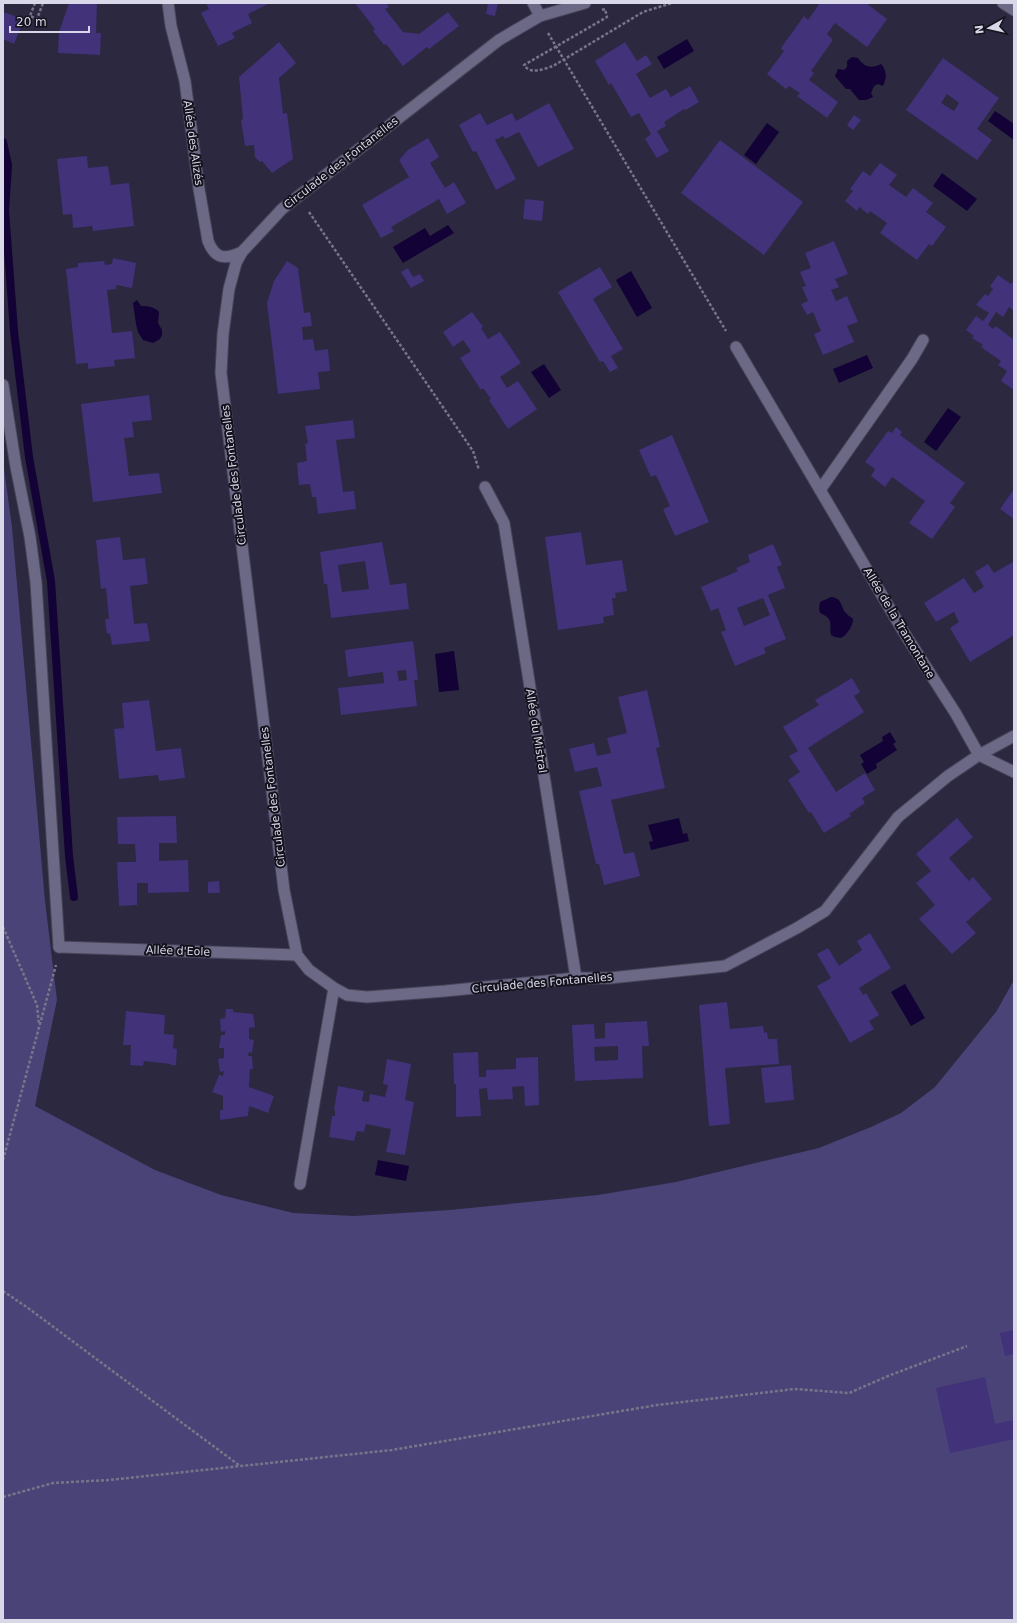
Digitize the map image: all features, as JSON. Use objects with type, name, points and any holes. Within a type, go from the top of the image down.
[{"type":"street","name":"Allée des Alizés","points":[[168,3],[171,26],[185,81],[199,189],[208,241],[211,248],[220,257],[234,256],[242,252]]},
{"type":"street","points":[[533,3],[540,16]]},
{"type":"street","name":"Circulade des Fontanelles","points":[[585,3],[540,16],[499,40],[282,210],[242,252],[232,274],[223,334],[221,373],[284,890],[297,955],[309,970],[334,988],[347,995],[367,997],[444,992],[576,978],[610,978],[726,966],[798,928],[825,911],[898,817],[934,786],[979,755],[1014,736]]},
{"type":"street","points":[[1003,3],[1014,10]]},
{"type":"street","points":[[820,490],[912,359],[923,340]]},
{"type":"street","name":"Allée de la Tramontane","points":[[736,347],[903,631],[956,714],[979,755]]},
{"type":"street","points":[[3,385],[16,466],[30,537],[36,582],[59,947]]},
{"type":"street","name":"Allée du Mistral","points":[[485,487],[504,523],[576,978]]},
{"type":"street","points":[[979,755],[1014,772]]},
{"type":"street","name":"Allée d'Eole","points":[[59,947],[297,955]]},
{"type":"street","points":[[300,1184],[334,988]]},
{"type":"path","points":[[34,3],[30,16],[37,19],[42,3]]},
{"type":"path","points":[[597,12],[605,9],[607,17],[524,65],[526,68],[531,71],[541,70],[553,66],[643,12],[672,3]]},
{"type":"path","points":[[540,16],[563,60],[736,347]]},
{"type":"path","points":[[298,196],[473,451],[485,487]]},
{"type":"path","points":[[3,927],[36,1005],[39,1028]]},
{"type":"path","points":[[3,1160],[55,969],[59,947]]},
{"type":"path","points":[[3,1291],[241,1466]]},
{"type":"path","points":[[3,1497],[53,1483],[109,1480],[392,1450],[657,1405],[795,1389],[849,1393],[888,1376],[967,1346]]},
{"type":"shaded area","points":[[687,39],[694,51],[664,69],[657,57]]},
{"type":"shaded area","points":[[852,57],[858,58],[865,65],[871,67],[881,64],[885,72],[886,77],[883,86],[878,84],[874,86],[871,93],[873,97],[866,100],[859,100],[850,89],[846,89],[835,76],[838,69],[844,70],[847,67],[847,61]]},
{"type":"shaded area","points":[[995,111],[1014,124],[1014,140],[988,121]]},
{"type":"shaded area","points":[[767,123],[779,132],[756,164],[744,155]]},
{"type":"shaded area","points":[[942,173],[977,199],[967,211],[933,186]]},
{"type":"shaded area","points":[[448,225],[454,233],[403,263],[393,247],[425,228],[430,236]]},
{"type":"shaded area","points":[[631,271],[652,308],[637,317],[616,280]]},
{"type":"shaded area","points":[[137,300],[141,306],[151,307],[159,312],[158,323],[162,330],[162,335],[160,339],[153,343],[143,340],[138,332],[133,303]]},
{"type":"shaded area","points":[[867,355],[873,368],[839,383],[833,369]]},
{"type":"shaded area","points":[[544,364],[561,390],[549,398],[531,372]]},
{"type":"shaded area","points":[[948,408],[961,417],[936,451],[924,442]]},
{"type":"shaded area","points":[[3,461],[12,527],[45,901],[57,1000],[35,1106],[155,1170],[221,1195],[293,1213],[354,1216],[450,1210],[598,1195],[676,1182],[819,1148],[901,1113],[935,1087],[996,1012],[1014,980],[1014,1620],[3,1620]]},
{"type":"shaded area","points":[[831,597],[839,600],[845,612],[853,619],[849,630],[841,638],[831,635],[830,621],[827,617],[820,613],[819,609],[820,602]]},
{"type":"shaded area","points":[[454,651],[459,690],[439,692],[435,654]]},
{"type":"shaded area","points":[[890,732],[896,742],[893,744],[897,750],[876,764],[877,768],[867,774],[861,764],[864,762],[860,755],[883,741],[882,737]]},
{"type":"shaded area","points":[[679,818],[683,834],[687,833],[689,841],[651,850],[649,842],[653,841],[648,825]]},
{"type":"shaded area","points":[[905,984],[925,1018],[911,1026],[891,992]]},
{"type":"shaded area","points":[[378,1160],[409,1166],[406,1181],[375,1175]]},
{"type":"building","points":[[69,3],[97,3],[96,33],[101,33],[100,55],[58,53],[59,32]]},
{"type":"building","points":[[206,3],[270,3],[248,14],[252,23],[232,33],[235,38],[218,46],[201,13],[209,9]]},
{"type":"building","points":[[355,3],[386,3],[389,7],[385,9],[403,32],[419,34],[448,12],[459,26],[429,49],[427,47],[403,66],[386,44],[384,45],[373,31],[375,29]]},
{"type":"building","points":[[488,3],[498,3],[495,16],[486,14]]},
{"type":"building","points":[[820,3],[866,3],[887,19],[867,47],[835,23],[827,34],[833,40],[811,71],[814,73],[809,80],[838,102],[827,118],[797,96],[800,93],[789,86],[786,89],[767,74],[784,51],[781,48],[804,16],[808,20]]},
{"type":"building","points":[[3,12],[24,19],[14,44],[3,39]]},
{"type":"building","points":[[279,42],[296,63],[279,78],[283,114],[287,113],[293,159],[272,173],[262,161],[260,162],[255,157],[254,145],[245,146],[241,120],[243,119],[239,77]]},
{"type":"building","points":[[625,42],[637,61],[646,55],[652,64],[636,74],[650,98],[666,89],[671,97],[690,86],[699,102],[686,110],[684,109],[664,122],[666,126],[657,131],[669,151],[657,158],[645,139],[651,134],[639,113],[631,117],[611,83],[609,85],[595,61]]},
{"type":"building","points":[[943,58],[999,98],[977,129],[992,140],[977,160],[906,110]],"holes":[[[947,94],[959,103],[954,111],[941,103]]]},
{"type":"building","points":[[549,103],[574,149],[538,167],[519,132],[505,139],[503,136],[495,140],[516,179],[496,190],[476,151],[473,152],[459,125],[480,113],[487,125],[512,113],[516,121]]},
{"type":"building","points":[[854,115],[861,120],[853,130],[847,125]]},
{"type":"building","points":[[428,138],[439,157],[430,163],[445,188],[454,182],[466,203],[447,214],[439,199],[391,227],[394,231],[381,238],[362,205],[409,177],[399,160],[408,150]]},
{"type":"building","points":[[720,140],[803,202],[764,255],[681,193]]},
{"type":"building","points":[[87,156],[88,168],[108,166],[111,185],[129,183],[134,226],[93,231],[92,226],[73,228],[72,214],[63,215],[57,159]]},
{"type":"building","points":[[880,163],[897,175],[889,185],[906,197],[913,188],[933,203],[926,212],[946,227],[932,246],[929,244],[917,260],[880,233],[887,223],[870,211],[868,214],[859,207],[857,211],[845,201],[853,191],[850,189],[863,171],[870,176]]},
{"type":"building","points":[[525,199],[544,201],[542,221],[523,219]]},
{"type":"building","points":[[834,241],[848,274],[835,279],[839,287],[831,290],[836,301],[847,296],[858,322],[847,326],[854,342],[823,355],[814,334],[821,331],[813,312],[807,315],[801,304],[808,301],[802,287],[806,286],[800,272],[811,268],[805,253]]},
{"type":"building","points":[[113,258],[136,263],[132,288],[116,285],[116,289],[107,290],[112,333],[132,331],[135,358],[114,360],[115,366],[88,369],[88,363],[76,364],[66,269],[78,267],[78,263],[104,261],[105,265],[112,264]]},
{"type":"building","points":[[287,261],[298,268],[304,313],[310,312],[312,326],[302,327],[303,340],[313,339],[315,351],[328,349],[330,371],[318,372],[320,389],[278,394],[267,303],[274,281]]},
{"type":"building","points":[[600,267],[612,287],[593,299],[623,349],[611,356],[618,368],[610,372],[603,361],[600,362],[558,292]]},
{"type":"building","points":[[408,268],[413,277],[420,274],[424,281],[411,288],[401,272]]},
{"type":"building","points":[[998,275],[1011,284],[1014,281],[1014,311],[1009,307],[1003,317],[996,312],[988,325],[993,329],[996,326],[1014,340],[1014,390],[1001,381],[1007,371],[998,365],[1001,361],[981,347],[983,345],[972,338],[974,336],[966,330],[976,316],[983,321],[989,313],[976,305],[985,294],[988,296],[993,289],[990,286]]},
{"type":"building","points":[[472,312],[483,327],[481,328],[488,339],[500,332],[521,363],[500,377],[507,388],[518,381],[537,409],[508,429],[489,400],[491,399],[483,388],[481,390],[460,358],[471,351],[463,340],[453,347],[443,332]]},
{"type":"building","points":[[149,395],[152,420],[132,422],[134,437],[124,438],[129,476],[159,473],[162,493],[93,502],[81,404]]},
{"type":"building","points":[[353,420],[355,438],[336,440],[343,492],[354,491],[356,509],[318,514],[316,497],[312,497],[310,484],[299,485],[297,463],[307,461],[305,444],[308,443],[305,426]]},
{"type":"building","points":[[896,427],[902,432],[900,435],[965,483],[950,503],[955,507],[932,539],[909,523],[925,501],[892,477],[885,487],[871,476],[875,469],[865,462],[888,431],[892,433]]},
{"type":"building","points":[[672,435],[709,522],[675,536],[663,509],[670,506],[656,475],[651,477],[639,450]]},
{"type":"building","points":[[1014,489],[1014,519],[1000,509]]},
{"type":"building","points":[[581,532],[586,565],[622,560],[627,591],[615,593],[616,598],[612,598],[614,615],[603,617],[604,623],[558,630],[545,537]]},
{"type":"building","points":[[120,537],[123,560],[145,558],[148,584],[130,586],[134,624],[147,623],[150,641],[112,645],[110,633],[107,634],[105,619],[109,619],[106,588],[101,589],[96,540]]},
{"type":"building","points":[[382,542],[390,585],[406,583],[409,609],[331,618],[327,584],[324,584],[320,552]],"holes":[[[365,561],[369,589],[342,592],[338,565]]]},
{"type":"building","points":[[773,544],[782,565],[777,567],[785,588],[768,595],[786,639],[764,648],[766,653],[735,666],[721,632],[726,630],[718,608],[711,611],[701,587],[738,571],[736,568],[750,562],[748,555]],"holes":[[[763,598],[770,615],[744,626],[737,608]]]},
{"type":"building","points":[[1013,562],[1014,635],[970,662],[950,628],[959,622],[954,612],[936,622],[924,603],[964,578],[974,593],[984,587],[975,572],[988,564],[994,573]]},
{"type":"building","points":[[413,641],[418,680],[414,680],[417,706],[341,715],[338,688],[384,683],[383,672],[348,677],[345,650]],"holes":[[[406,670],[407,680],[399,681],[397,671]]]},
{"type":"building","points":[[852,678],[860,692],[854,696],[864,712],[808,748],[836,792],[865,773],[875,790],[862,798],[865,803],[849,814],[851,816],[824,833],[788,780],[800,772],[789,756],[798,751],[783,727],[819,705],[815,700]]},
{"type":"building","points":[[647,690],[660,747],[656,748],[665,788],[611,800],[624,854],[634,852],[640,876],[604,885],[599,864],[596,864],[579,791],[602,786],[597,767],[575,772],[569,749],[594,743],[597,756],[611,753],[607,738],[627,733],[618,697]]},
{"type":"building","points":[[149,700],[156,751],[181,748],[185,778],[159,781],[158,775],[119,779],[114,729],[124,728],[122,703]]},
{"type":"building","points":[[176,816],[177,843],[159,843],[159,861],[188,860],[189,892],[148,893],[148,883],[137,883],[137,905],[119,906],[117,862],[136,862],[135,844],[118,844],[117,817]]},
{"type":"building","points":[[957,818],[973,837],[949,858],[969,881],[973,877],[992,899],[966,922],[976,933],[952,954],[919,919],[935,905],[916,883],[931,871],[916,854]]},
{"type":"building","points":[[219,881],[220,893],[208,893],[208,882]]},
{"type":"building","points":[[870,933],[891,968],[859,988],[863,995],[866,993],[879,1015],[869,1021],[874,1029],[850,1043],[817,986],[831,978],[817,954],[828,948],[839,966],[862,950],[857,941]]},
{"type":"building","points":[[727,1002],[730,1029],[763,1026],[764,1033],[767,1032],[768,1039],[777,1039],[779,1064],[725,1068],[730,1124],[709,1126],[699,1005]]},
{"type":"building","points":[[226,1009],[233,1009],[233,1012],[253,1014],[255,1027],[249,1028],[249,1039],[254,1040],[252,1053],[249,1052],[248,1056],[252,1056],[253,1069],[250,1069],[249,1087],[274,1096],[268,1113],[249,1106],[248,1116],[220,1120],[220,1110],[223,1110],[223,1096],[212,1092],[219,1075],[223,1076],[224,1071],[220,1072],[218,1059],[224,1058],[224,1048],[219,1048],[221,1035],[225,1035],[225,1031],[221,1032],[220,1019],[225,1018]]},
{"type":"building","points":[[126,1011],[165,1015],[164,1034],[174,1035],[173,1048],[177,1049],[176,1065],[144,1061],[143,1066],[130,1065],[131,1045],[123,1045]]},
{"type":"building","points":[[647,1021],[649,1046],[642,1046],[643,1078],[575,1081],[572,1025],[594,1024],[595,1039],[605,1038],[605,1023]],"holes":[[[618,1046],[618,1060],[595,1061],[594,1047]]]},
{"type":"building","points":[[478,1052],[479,1077],[486,1077],[486,1070],[516,1069],[516,1058],[538,1057],[539,1105],[525,1106],[524,1086],[512,1087],[513,1099],[488,1100],[487,1088],[479,1089],[481,1116],[456,1117],[456,1084],[454,1084],[453,1053]]},
{"type":"building","points":[[387,1059],[411,1064],[405,1100],[414,1102],[405,1155],[386,1152],[391,1129],[366,1124],[364,1132],[357,1131],[354,1141],[329,1137],[332,1116],[335,1116],[334,1110],[338,1086],[364,1091],[362,1101],[369,1102],[370,1094],[385,1097],[388,1085],[383,1084]]},
{"type":"building","points":[[791,1065],[794,1100],[765,1103],[761,1068]]},
{"type":"building","points":[[1014,1330],[1014,1354],[1005,1356],[1000,1333]]},
{"type":"building","points":[[985,1377],[995,1424],[1014,1420],[1014,1439],[950,1453],[936,1388]]},
{"type":"waterway","points":[[3,142],[8,165],[5,211],[14,331],[29,457],[51,581],[69,856],[74,897]]}]
